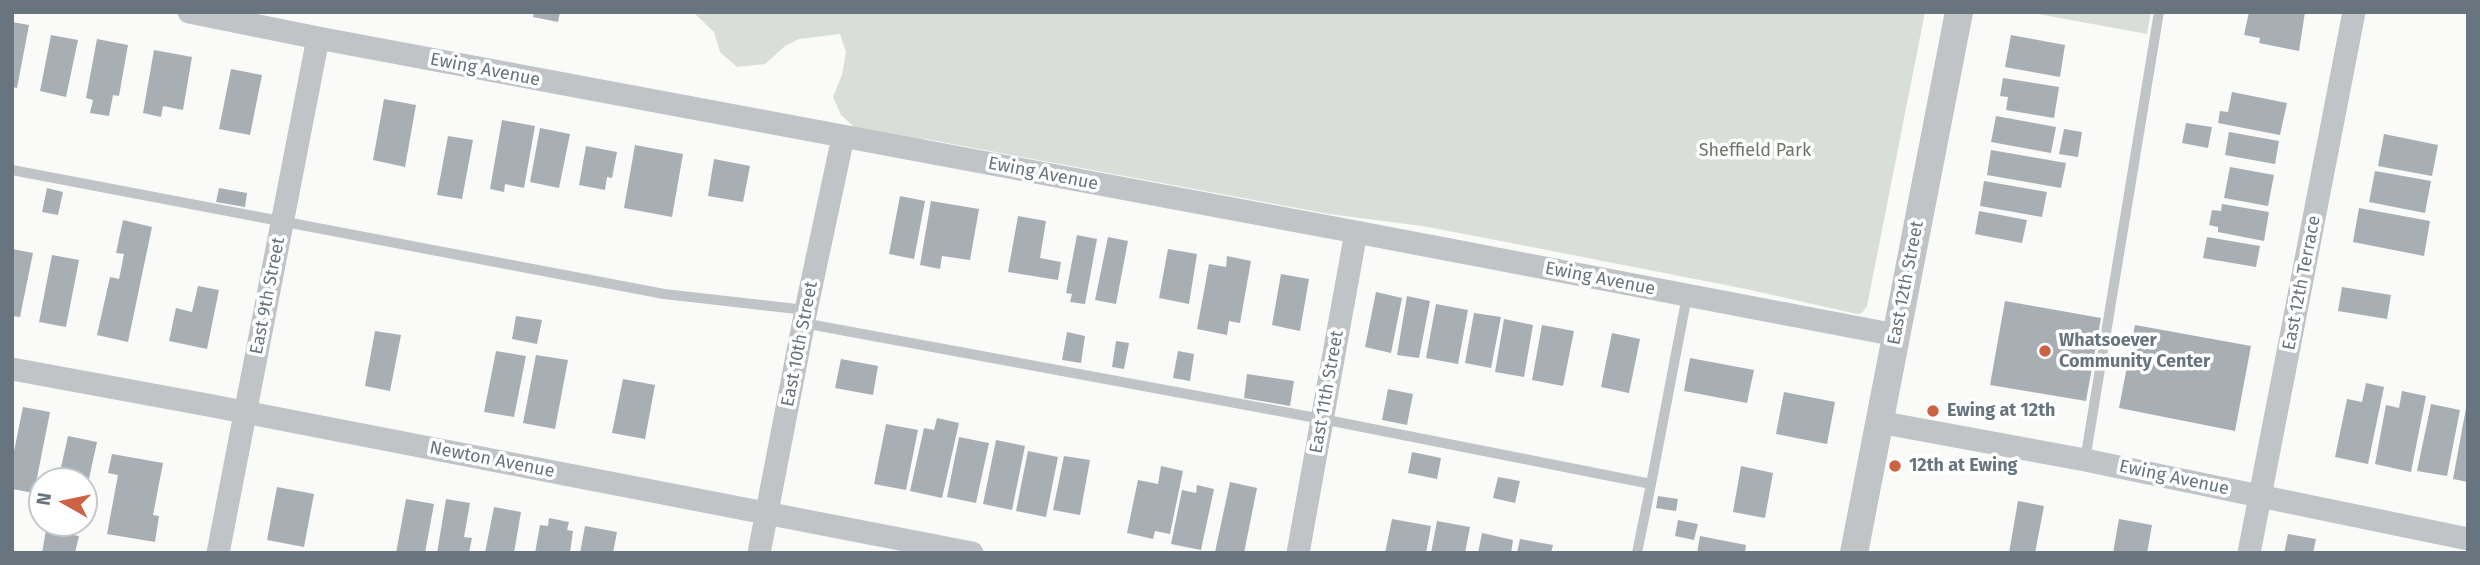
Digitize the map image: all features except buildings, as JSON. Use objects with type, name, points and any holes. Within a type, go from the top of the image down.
[{"type":"street","name":"Ewing Avenue","points":[[189,12],[1896,335]]},
{"type":"street","name":"East 12th Street","points":[[1854,553],[1959,12]]},
{"type":"street","name":"East 12th Terrace","points":[[2249,553],[2354,12]]},
{"type":"street","name":"East 9th Street","points":[[218,553],[317,38]]},
{"type":"street","name":"East 10th Street","points":[[759,553],[804,317],[843,136]]},
{"type":"street","name":"East 11th Street","points":[[1298,553],[1356,232]]},
{"type":"street","name":"Newton Avenue","points":[[12,369],[972,553]]},
{"type":"street","name":"Ewing Avenue","points":[[1879,422],[2085,460],[2468,539]]},
{"type":"lane","points":[[2085,460],[2159,12]]},
{"type":"lane","points":[[12,170],[664,294],[804,317],[1651,484]]},
{"type":"lane","points":[[1637,553],[1687,296]]},
{"type":"green space","name":"Sheffield Park","points":[[693,12],[1925,12],[1867,306],[1862,313],[1857,314],[1746,289],[1422,226],[1329,214],[925,139],[916,147],[860,132],[841,115],[833,97],[842,75],[846,52],[840,34],[799,39],[785,46],[765,64],[737,67],[720,52],[714,32]]},
{"type":"green space","points":[[2027,12],[2151,12],[2147,34]]},
{"type":"place","name":"Whatsoever Community Center","points":[[2045,351]]},
{"type":"place","name":"Ewing at 12th","points":[[1933,411]]},
{"type":"place","name":"12th at Ewing","points":[[1895,466]]}]
